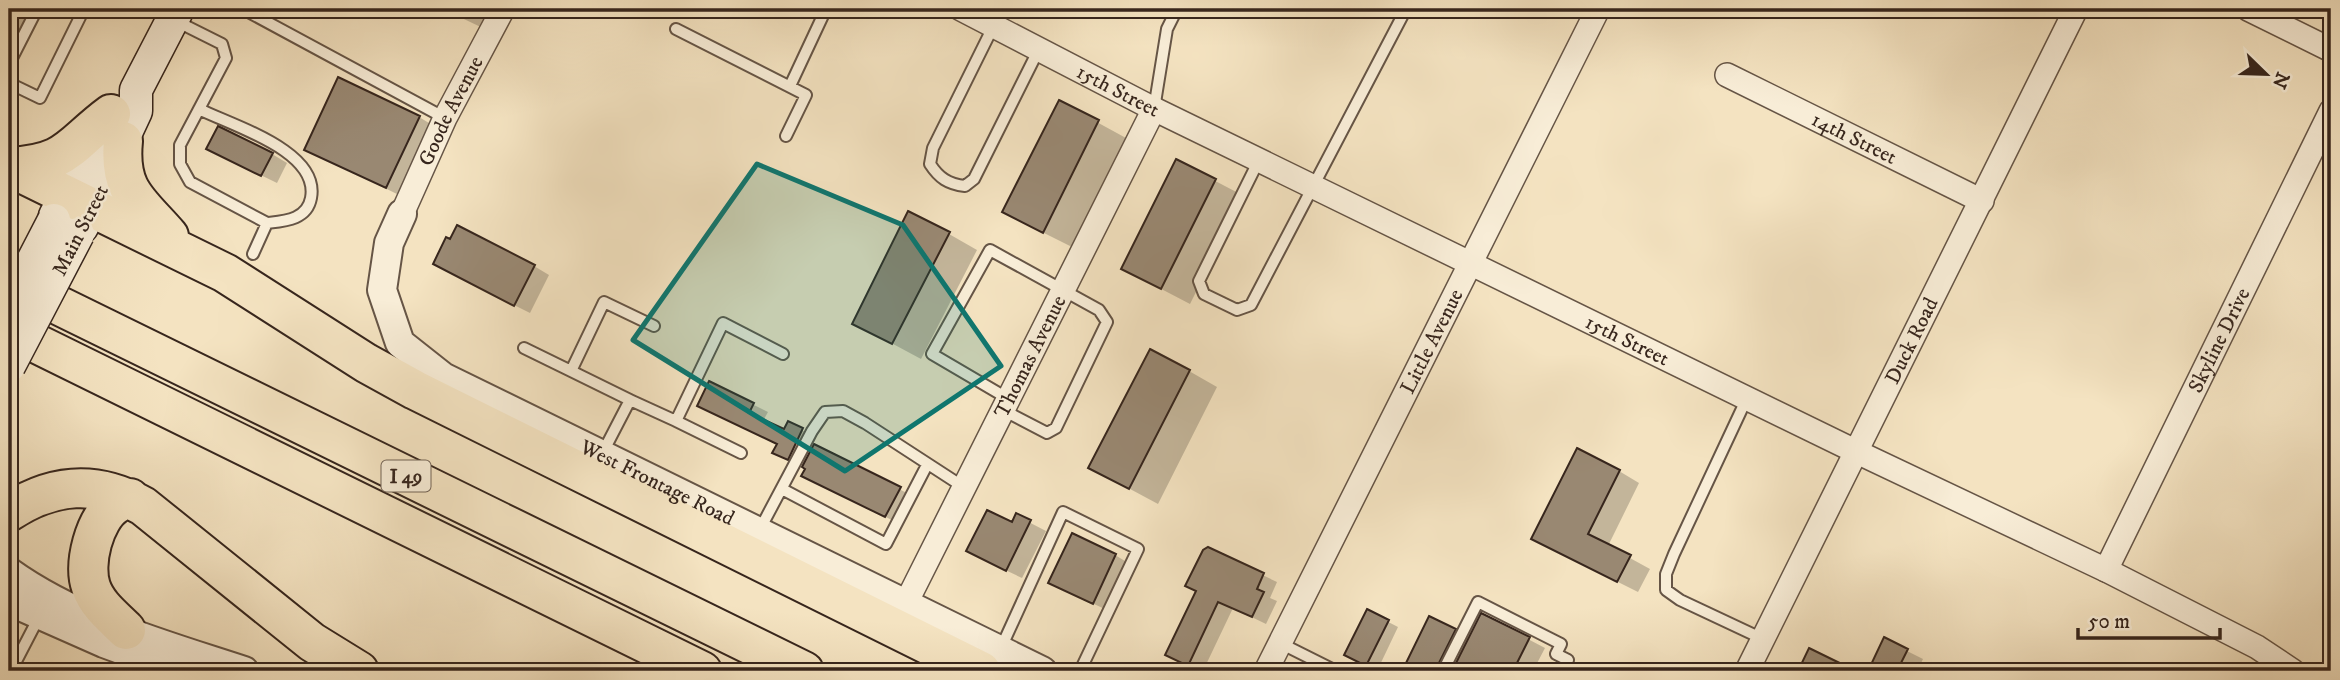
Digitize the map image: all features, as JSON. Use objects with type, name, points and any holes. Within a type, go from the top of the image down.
[{"type":"highway","points":[[9,167],[35,164],[63,155],[123,115]]},
{"type":"highway","points":[[123,115],[123,167],[131,193],[178,249]]},
{"type":"highway","points":[[9,167],[73,214],[178,249],[242,283],[366,363],[415,390],[990,661]]},
{"type":"highway","name":"I 49","points":[[9,282],[804,671]]},
{"type":"highway","name":"I 49","points":[[9,330],[702,671]]},
{"type":"highway","points":[[9,512],[32,498],[65,488],[98,489],[130,498],[312,642],[359,671]]},
{"type":"highway","points":[[126,630],[99,603],[91,587],[88,572],[102,519],[114,505],[130,498]]},
{"type":"main road","name":"Main Street","points":[[9,366],[73,214],[123,115],[168,12]]},
{"type":"main road","name":"Main Street","points":[[9,307],[73,214]]},
{"type":"street","name":"Goode Avenue","points":[[402,214],[446,118],[503,9]]},
{"type":"street","name":"15th Street","points":[[961,9],[1259,160],[1857,452],[2106,570],[2257,647],[2294,671]]},
{"type":"street","name":"Little Avenue","points":[[1266,671],[1468,261],[1598,9]]},
{"type":"street","name":"Duck Road","points":[[1747,671],[2076,9]]},
{"type":"street","points":[[2248,9],[2331,50]]},
{"type":"street","name":"14th Street","points":[[1727,75],[1982,201]]},
{"type":"street","name":"Thomas Avenue","points":[[906,603],[962,486],[1154,108]]},
{"type":"street","name":"Skyline Drive","points":[[2106,570],[2331,111]]},
{"type":"street","name":"West Frontage Road","points":[[402,214],[389,243],[382,290],[400,343],[443,377],[906,603],[990,661],[1042,671]]},
{"type":"street","points":[[9,572],[41,592],[126,630],[244,671]]},
{"type":"street","points":[[9,601],[180,671]]},
{"type":"lane","points":[[9,64],[37,9]]},
{"type":"lane","points":[[9,83],[40,97],[84,9]]},
{"type":"lane","points":[[243,9],[446,118]]},
{"type":"lane","points":[[790,86],[826,9]]},
{"type":"lane","points":[[1154,108],[1167,29],[1177,9]]},
{"type":"lane","points":[[1259,160],[1199,281],[1205,294],[1237,310],[1251,305],[1406,9]]},
{"type":"lane","points":[[168,12],[222,44],[226,58],[199,109],[180,145],[180,164],[190,182],[267,223],[291,220],[304,213],[312,191],[306,170],[293,154],[199,109]]},
{"type":"lane","points":[[994,26],[933,148],[929,164],[937,176],[953,184],[965,186],[974,179],[1039,49]]},
{"type":"lane","points":[[676,29],[806,94],[786,136]]},
{"type":"lane","points":[[253,254],[267,223]]},
{"type":"lane","points":[[989,250],[1063,288],[1099,310],[1107,322],[1056,428],[1046,433],[932,354],[989,250]]},
{"type":"lane","points":[[571,371],[604,302],[654,326]]},
{"type":"lane","points":[[676,421],[723,323],[783,354]]},
{"type":"lane","points":[[524,348],[741,453]]},
{"type":"lane","points":[[1747,398],[1674,554],[1666,574],[1666,590],[1680,600],[1763,639]]},
{"type":"lane","points":[[602,454],[630,400]]},
{"type":"lane","points":[[759,531],[825,412],[843,411],[962,486]]},
{"type":"lane","points":[[782,489],[886,544],[927,465]]},
{"type":"lane","points":[[990,661],[1063,512],[1138,549],[1080,671]]},
{"type":"lane","points":[[1443,671],[1478,602],[1561,644],[1556,654],[1568,660],[1562,671]]},
{"type":"lane","points":[[11,671],[40,614]]},
{"type":"lane","points":[[1280,643],[1312,666],[1336,671]]},
{"type":"lane","points":[[9,647],[20,653]]},
{"type":"highlighted area","points":[[757,164],[903,225],[1001,366],[845,471],[633,340]]},
{"type":"building","points":[[338,77],[420,116],[386,188],[304,150]]},
{"type":"building","points":[[1059,100],[1099,120],[1043,233],[1002,212]]},
{"type":"building","points":[[218,126],[273,153],[261,176],[206,149]]},
{"type":"building","points":[[1176,159],[1216,179],[1161,289],[1121,269]]},
{"type":"building","points":[[908,211],[950,232],[892,344],[852,324]]},
{"type":"building","points":[[457,225],[535,265],[514,306],[433,264],[446,237],[450,239]]},
{"type":"building","points":[[1150,349],[1190,370],[1129,489],[1088,468]]},
{"type":"building","points":[[709,381],[754,403],[749,413],[784,429],[788,421],[803,428],[788,460],[772,453],[777,444],[697,406]]},
{"type":"building","points":[[814,444],[901,487],[885,517],[801,476],[805,469],[802,467]]},
{"type":"building","points":[[1577,448],[1620,470],[1588,534],[1631,555],[1617,582],[1531,539]]},
{"type":"building","points":[[987,510],[1012,522],[1016,513],[1031,520],[1006,571],[966,551]]},
{"type":"building","points":[[1072,533],[1116,554],[1093,604],[1048,583]]},
{"type":"building","points":[[1208,547],[1264,573],[1257,589],[1264,592],[1252,617],[1218,602],[1188,666],[1165,655],[1196,591],[1185,586],[1203,550]]},
{"type":"building","points":[[1367,609],[1389,620],[1366,666],[1344,655]]},
{"type":"building","points":[[1481,613],[1530,637],[1513,671],[1452,671]]},
{"type":"building","points":[[1429,616],[1456,629],[1435,671],[1423,671],[1406,663]]},
{"type":"building","points":[[1884,637],[1908,649],[1897,671],[1868,671]]},
{"type":"building","points":[[1809,648],[1856,671],[1798,671]]}]
